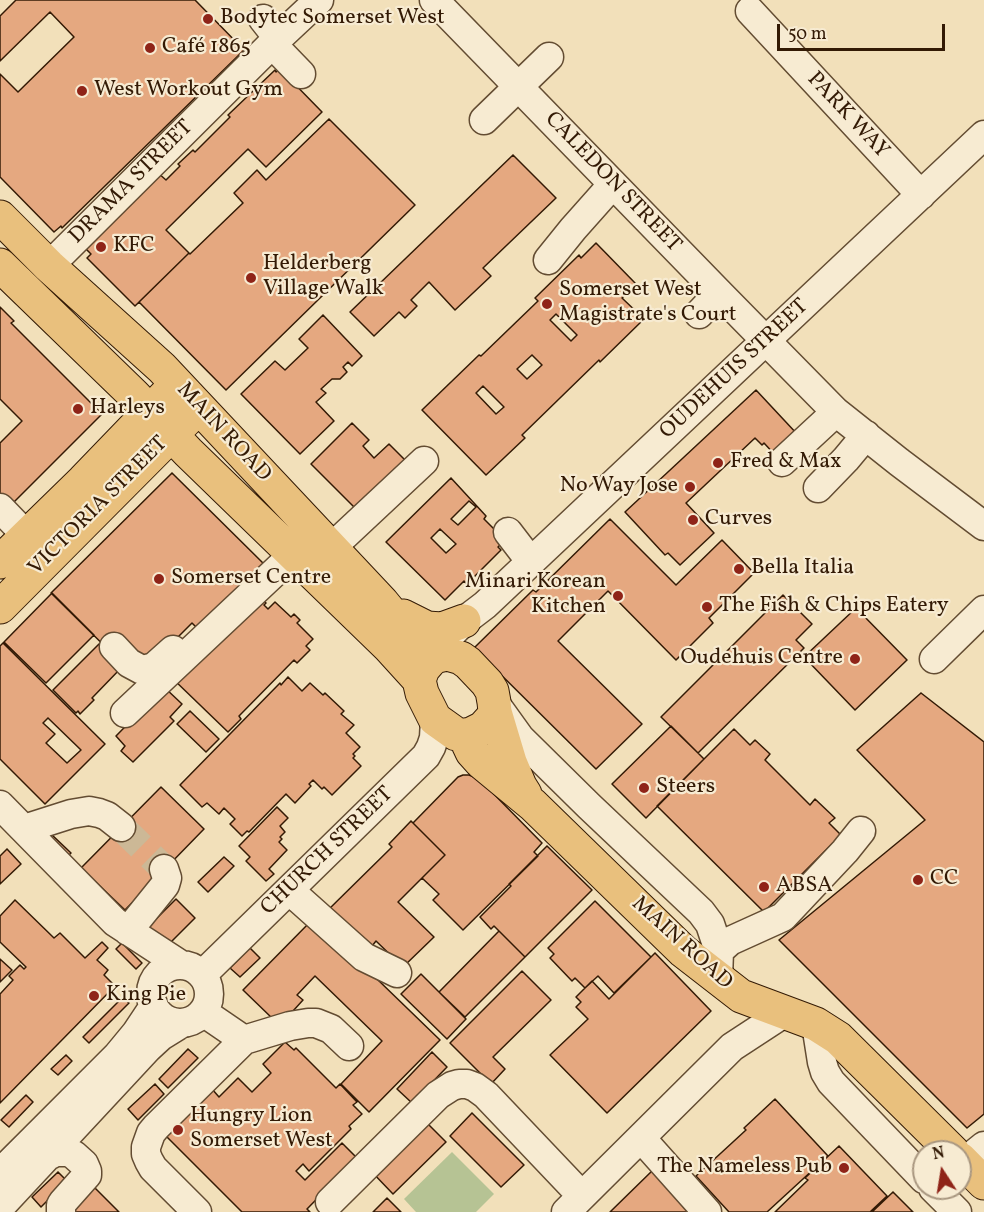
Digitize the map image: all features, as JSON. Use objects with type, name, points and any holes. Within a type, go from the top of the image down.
[{"type":"main road","name":"MAIN ROAD","points":[[0,217],[49,266],[162,368],[400,624],[427,645],[441,663]]},
{"type":"main road","name":"MAIN ROAD","points":[[0,265],[188,452],[390,647],[441,663]]},
{"type":"main road","name":"VICTORIA STREET","points":[[0,607],[160,423],[176,384]]},
{"type":"main road","name":"VICTORIA STREET","points":[[0,562],[83,481],[160,423],[198,408]]},
{"type":"main road","points":[[382,602],[406,618],[427,628],[442,629],[475,613]]},
{"type":"main road","points":[[441,663],[487,683],[492,692],[495,707],[488,723],[483,728],[464,735],[456,734],[435,719],[422,693],[441,663]]},
{"type":"main road","name":"MAIN ROAD","points":[[495,707],[514,774],[532,805]]},
{"type":"main road","name":"MAIN ROAD","points":[[464,735],[472,752],[481,762],[532,805],[683,951],[726,975],[784,1013],[816,1024],[838,1038],[947,1140]]},
{"type":"street","name":"DRAMA STREET","points":[[49,266],[271,34],[319,0]]},
{"type":"street","name":"CALEDON STREET","points":[[434,0],[836,412],[984,526]]},
{"type":"street","name":"PARK WAY","points":[[750,11],[921,195]]},
{"type":"street","points":[[271,34],[301,74]]},
{"type":"street","points":[[484,120],[549,57]]},
{"type":"street","name":"OUDEHUIS STREET","points":[[441,663],[446,640],[984,135]]},
{"type":"street","points":[[548,260],[613,184]]},
{"type":"street","points":[[699,314],[719,293]]},
{"type":"street","points":[[782,462],[836,412]]},
{"type":"street","points":[[818,488],[866,435]]},
{"type":"street","points":[[331,548],[424,461]]},
{"type":"street","points":[[0,508],[27,536]]},
{"type":"street","points":[[508,532],[531,562]]},
{"type":"street","points":[[125,713],[294,554]]},
{"type":"street","points":[[934,659],[984,610]]},
{"type":"street","points":[[114,647],[129,663],[142,670],[154,667],[175,647],[192,650]]},
{"type":"street","points":[[495,707],[520,738],[701,912],[710,924],[742,1023],[732,1047]]},
{"type":"street","name":"CHURCH STREET","points":[[0,1173],[117,1056],[136,1033],[154,1006],[151,995],[156,978],[169,967],[191,970],[290,890],[426,756],[434,738],[435,719]]},
{"type":"street","points":[[0,805],[115,922],[191,970],[207,985],[209,996],[206,1007],[193,1018],[161,1036],[148,1048],[0,1207]]},
{"type":"street","points":[[24,829],[71,814],[89,811],[107,816],[121,827]]},
{"type":"street","points":[[726,975],[730,941],[783,917],[846,851],[861,831]]},
{"type":"street","points":[[128,931],[165,885],[167,878],[164,869]]},
{"type":"street","points":[[290,890],[364,957],[397,973]]},
{"type":"street","points":[[154,1006],[160,1016],[171,1022],[193,1018],[244,1040]]},
{"type":"street","points":[[330,1202],[438,1095],[452,1086],[467,1084],[486,1095],[574,1204],[732,1047],[784,1013]]},
{"type":"street","points":[[197,1212],[153,1168],[146,1154],[147,1140],[156,1127],[244,1040],[290,1026],[316,1023],[331,1029],[349,1046]]},
{"type":"street","points":[[816,1024],[822,1062],[831,1082],[912,1166]]},
{"type":"street","points":[[641,1138],[707,1212]]},
{"type":"street","points":[[50,1155],[55,1152],[68,1152],[84,1164],[87,1171],[87,1175],[61,1205],[61,1212]]},
{"type":"street","points":[[945,1200],[957,1212]]},
{"type":"green space","points":[[452,1152],[494,1194],[476,1212],[416,1212],[404,1199]]},
{"type":"building","points":[[16,0],[195,0],[244,50],[62,228],[61,226],[54,232],[0,177],[0,74],[18,92],[74,37],[50,12],[0,61],[0,16]]},
{"type":"building","points":[[280,69],[322,112],[266,167],[248,149],[166,230],[189,253],[135,306],[87,258],[91,254],[82,245],[157,172],[166,180],[180,166],[178,164],[193,150],[195,152],[230,117],[228,115],[275,70],[276,72]]},
{"type":"building","name":"Helderberg Village Walk","points":[[329,119],[415,205],[226,390],[139,302],[243,203],[234,193],[257,170],[266,180]]},
{"type":"building","points":[[513,155],[556,198],[483,268],[491,276],[455,310],[429,282],[411,300],[417,306],[405,318],[399,312],[374,336],[350,312]]},
{"type":"building","points":[[596,243],[636,284],[622,298],[644,319],[522,435],[525,438],[486,475],[422,410],[538,301],[535,298],[579,255],[581,258]],"holes":[[[556,314],[577,335],[571,341],[550,320]],[[532,355],[542,365],[527,379],[517,369]],[[483,386],[504,407],[496,414],[476,393]]]},
{"type":"building","points":[[0,307],[14,321],[11,323],[102,414],[8,508],[0,500],[0,443],[22,421],[0,399]]},
{"type":"building","points":[[323,315],[362,356],[352,366],[348,362],[343,367],[347,372],[340,379],[332,379],[321,389],[326,393],[316,402],[334,421],[300,454],[241,394],[275,361],[285,370],[308,348],[299,339]]},
{"type":"building","points":[[756,390],[798,435],[776,456],[764,443],[762,445],[755,438],[686,503],[714,533],[680,565],[668,553],[665,555],[625,512]]},
{"type":"building","points":[[352,423],[369,440],[363,446],[374,458],[389,444],[406,461],[357,510],[311,464]]},
{"type":"building","name":"Somerset Centre","points":[[172,473],[266,566],[199,630],[192,623],[165,650],[144,685],[51,593]]},
{"type":"building","points":[[451,478],[486,516],[484,519],[505,540],[498,547],[501,550],[467,584],[464,581],[445,600],[386,542]],"holes":[[[469,501],[476,507],[458,525],[451,519]],[[440,529],[456,544],[446,553],[431,538]]]},
{"type":"building","points":[[610,519],[676,585],[722,540],[754,573],[709,618],[713,623],[676,660],[608,591],[558,641],[642,724],[596,769],[474,648],[533,590],[536,592]]},
{"type":"building","points":[[255,592],[266,603],[264,605],[268,609],[275,602],[291,617],[294,614],[300,620],[297,623],[313,639],[306,646],[310,650],[297,663],[294,660],[239,716],[241,719],[228,732],[171,677]]},
{"type":"building","points":[[52,593],[94,635],[46,683],[4,642]]},
{"type":"building","points":[[783,595],[812,624],[796,640],[804,648],[698,753],[661,717]]},
{"type":"building","name":"Oudehuis Centre","points":[[856,608],[907,660],[855,710],[804,657]]},
{"type":"building","points":[[3,643],[105,744],[45,804],[0,759],[0,646]],"holes":[[[48,718],[81,750],[67,763],[46,743],[55,734],[43,723]]]},
{"type":"building","points":[[99,644],[122,667],[80,714],[78,711],[76,713],[53,690]]},
{"type":"building","points":[[288,677],[302,691],[310,683],[323,695],[325,693],[344,711],[341,714],[354,725],[346,733],[360,747],[353,754],[355,756],[353,758],[361,766],[332,795],[313,780],[309,784],[311,786],[295,803],[286,794],[249,832],[247,831],[242,836],[230,824],[235,819],[224,808],[219,814],[207,803],[202,807],[180,785]]},
{"type":"building","points":[[164,687],[182,704],[170,717],[174,721],[133,762],[121,751],[125,746],[116,736]]},
{"type":"building","name":"CC","points":[[921,693],[984,742],[984,1114],[967,1128],[779,940],[925,820],[857,750]]},
{"type":"building","points":[[190,711],[219,739],[206,752],[177,724]]},
{"type":"building","points":[[671,726],[704,759],[646,818],[612,784]]},
{"type":"building","points":[[734,729],[750,745],[755,740],[770,754],[765,760],[810,805],[815,799],[835,818],[829,823],[841,835],[764,912],[657,806]]},
{"type":"building","points":[[463,775],[479,779],[542,843],[534,852],[538,856],[463,930],[433,900],[439,894],[422,878],[445,855],[413,823],[458,777]]},
{"type":"building","points":[[161,787],[204,829],[125,910],[81,868]]},
{"type":"building","points":[[277,807],[288,818],[280,826],[285,832],[279,842],[287,850],[269,869],[274,874],[266,881],[246,861],[250,857],[239,846]]},
{"type":"building","points":[[411,821],[445,855],[398,902],[434,937],[403,967],[376,941],[372,946],[363,937],[356,944],[325,913],[392,847],[389,844]]},
{"type":"building","points":[[50,833],[71,853],[65,859],[45,839]]},
{"type":"building","points":[[547,846],[592,890],[525,957],[494,926],[491,929],[480,917]]},
{"type":"building","points":[[7,849],[21,864],[0,884],[0,856]]},
{"type":"building","points":[[224,857],[234,866],[208,892],[198,882]]},
{"type":"building","points":[[176,899],[195,918],[167,946],[148,927]]},
{"type":"building","points":[[15,900],[54,938],[60,933],[85,958],[102,942],[108,948],[97,960],[108,970],[104,975],[115,986],[0,1103],[0,994],[13,980],[9,976],[20,965],[24,969],[26,967],[0,942],[0,916]]},
{"type":"building","points":[[595,901],[651,957],[614,993],[598,976],[585,988],[575,978],[572,981],[550,958],[554,954],[548,948]]},
{"type":"building","points":[[314,918],[440,1040],[369,1112],[341,1084],[382,1041],[315,976],[297,995],[303,1000],[293,1011],[273,1019],[243,990]]},
{"type":"building","points":[[499,931],[525,957],[465,1017],[439,992]]},
{"type":"building","points":[[122,943],[142,963],[136,969],[116,949]]},
{"type":"building","points":[[250,948],[260,958],[240,977],[230,968]]},
{"type":"building","points":[[655,953],[711,1011],[607,1113],[550,1055],[588,1019],[576,1007],[581,1002],[576,997],[592,981],[609,999]]},
{"type":"building","points":[[0,959],[12,970],[0,982]]},
{"type":"building","points":[[522,971],[551,1000],[493,1057],[505,1069],[491,1084],[450,1043]]},
{"type":"building","points":[[421,974],[466,1019],[447,1039],[401,994]]},
{"type":"building","points":[[123,997],[129,1003],[89,1043],[83,1037]]},
{"type":"building","points":[[285,1042],[294,1050],[296,1048],[336,1088],[340,1084],[357,1102],[353,1105],[362,1114],[349,1126],[351,1129],[309,1171],[303,1164],[296,1171],[305,1180],[342,1143],[357,1158],[307,1209],[310,1212],[242,1212],[165,1135],[212,1089],[219,1097],[238,1078],[252,1092],[271,1073],[263,1064]]},
{"type":"building","points":[[188,1049],[198,1058],[168,1088],[159,1079]]},
{"type":"building","points":[[432,1052],[447,1067],[412,1103],[397,1089]]},
{"type":"building","points":[[66,1055],[72,1061],[58,1075],[51,1069]]},
{"type":"building","points":[[155,1084],[164,1094],[138,1120],[128,1109]]},
{"type":"building","points":[[26,1095],[33,1102],[9,1127],[1,1120]]},
{"type":"building","points":[[775,1099],[828,1156],[767,1212],[729,1212],[696,1176],[746,1130],[744,1128]]},
{"type":"building","points":[[472,1113],[524,1165],[501,1187],[450,1136]]},
{"type":"building","points":[[423,1119],[446,1142],[393,1194],[370,1170]]},
{"type":"building","points":[[839,1146],[887,1196],[870,1212],[775,1212],[808,1180],[805,1178]]},
{"type":"building","points":[[654,1169],[699,1212],[610,1212]]},
{"type":"building","points":[[58,1172],[67,1181],[41,1207],[32,1197]]},
{"type":"building","points":[[94,1187],[119,1212],[69,1212]]},
{"type":"building","points":[[893,1192],[913,1212],[872,1212]]},
{"type":"building","points":[[387,1198],[401,1212],[373,1212]]},
{"type":"tunnel","points":[[121,827],[164,869]]},
{"type":"place","name":"Bodytec Somerset West","points":[[208,19]]},
{"type":"place","name":"Café 1865","points":[[150,48]]},
{"type":"place","name":"West Workout Gym","points":[[82,91]]},
{"type":"place","name":"KFC","points":[[101,247]]},
{"type":"place","name":"Helderberg Village Walk","points":[[251,278]]},
{"type":"place","name":"Somerset West Magistrate's Court","points":[[547,304]]},
{"type":"place","name":"Harleys","points":[[78,409]]},
{"type":"place","name":"Fred & Max","points":[[718,463]]},
{"type":"place","name":"No Way Jose","points":[[690,487]]},
{"type":"place","name":"Curves","points":[[693,520]]},
{"type":"place","name":"Bella Italia","points":[[739,569]]},
{"type":"place","name":"Somerset Centre","points":[[159,579]]},
{"type":"place","name":"Minari Korean Kitchen","points":[[618,596]]},
{"type":"place","name":"The Fish & Chips Eatery","points":[[707,607]]},
{"type":"place","name":"Oudehuis Centre","points":[[855,659]]},
{"type":"place","name":"Steers","points":[[644,788]]},
{"type":"place","name":"CC","points":[[918,880]]},
{"type":"place","name":"ABSA","points":[[764,887]]},
{"type":"place","name":"King Pie","points":[[94,996]]},
{"type":"place","name":"Hungry Lion Somerset West","points":[[178,1130]]},
{"type":"place","name":"The Nameless Pub","points":[[844,1168]]}]
